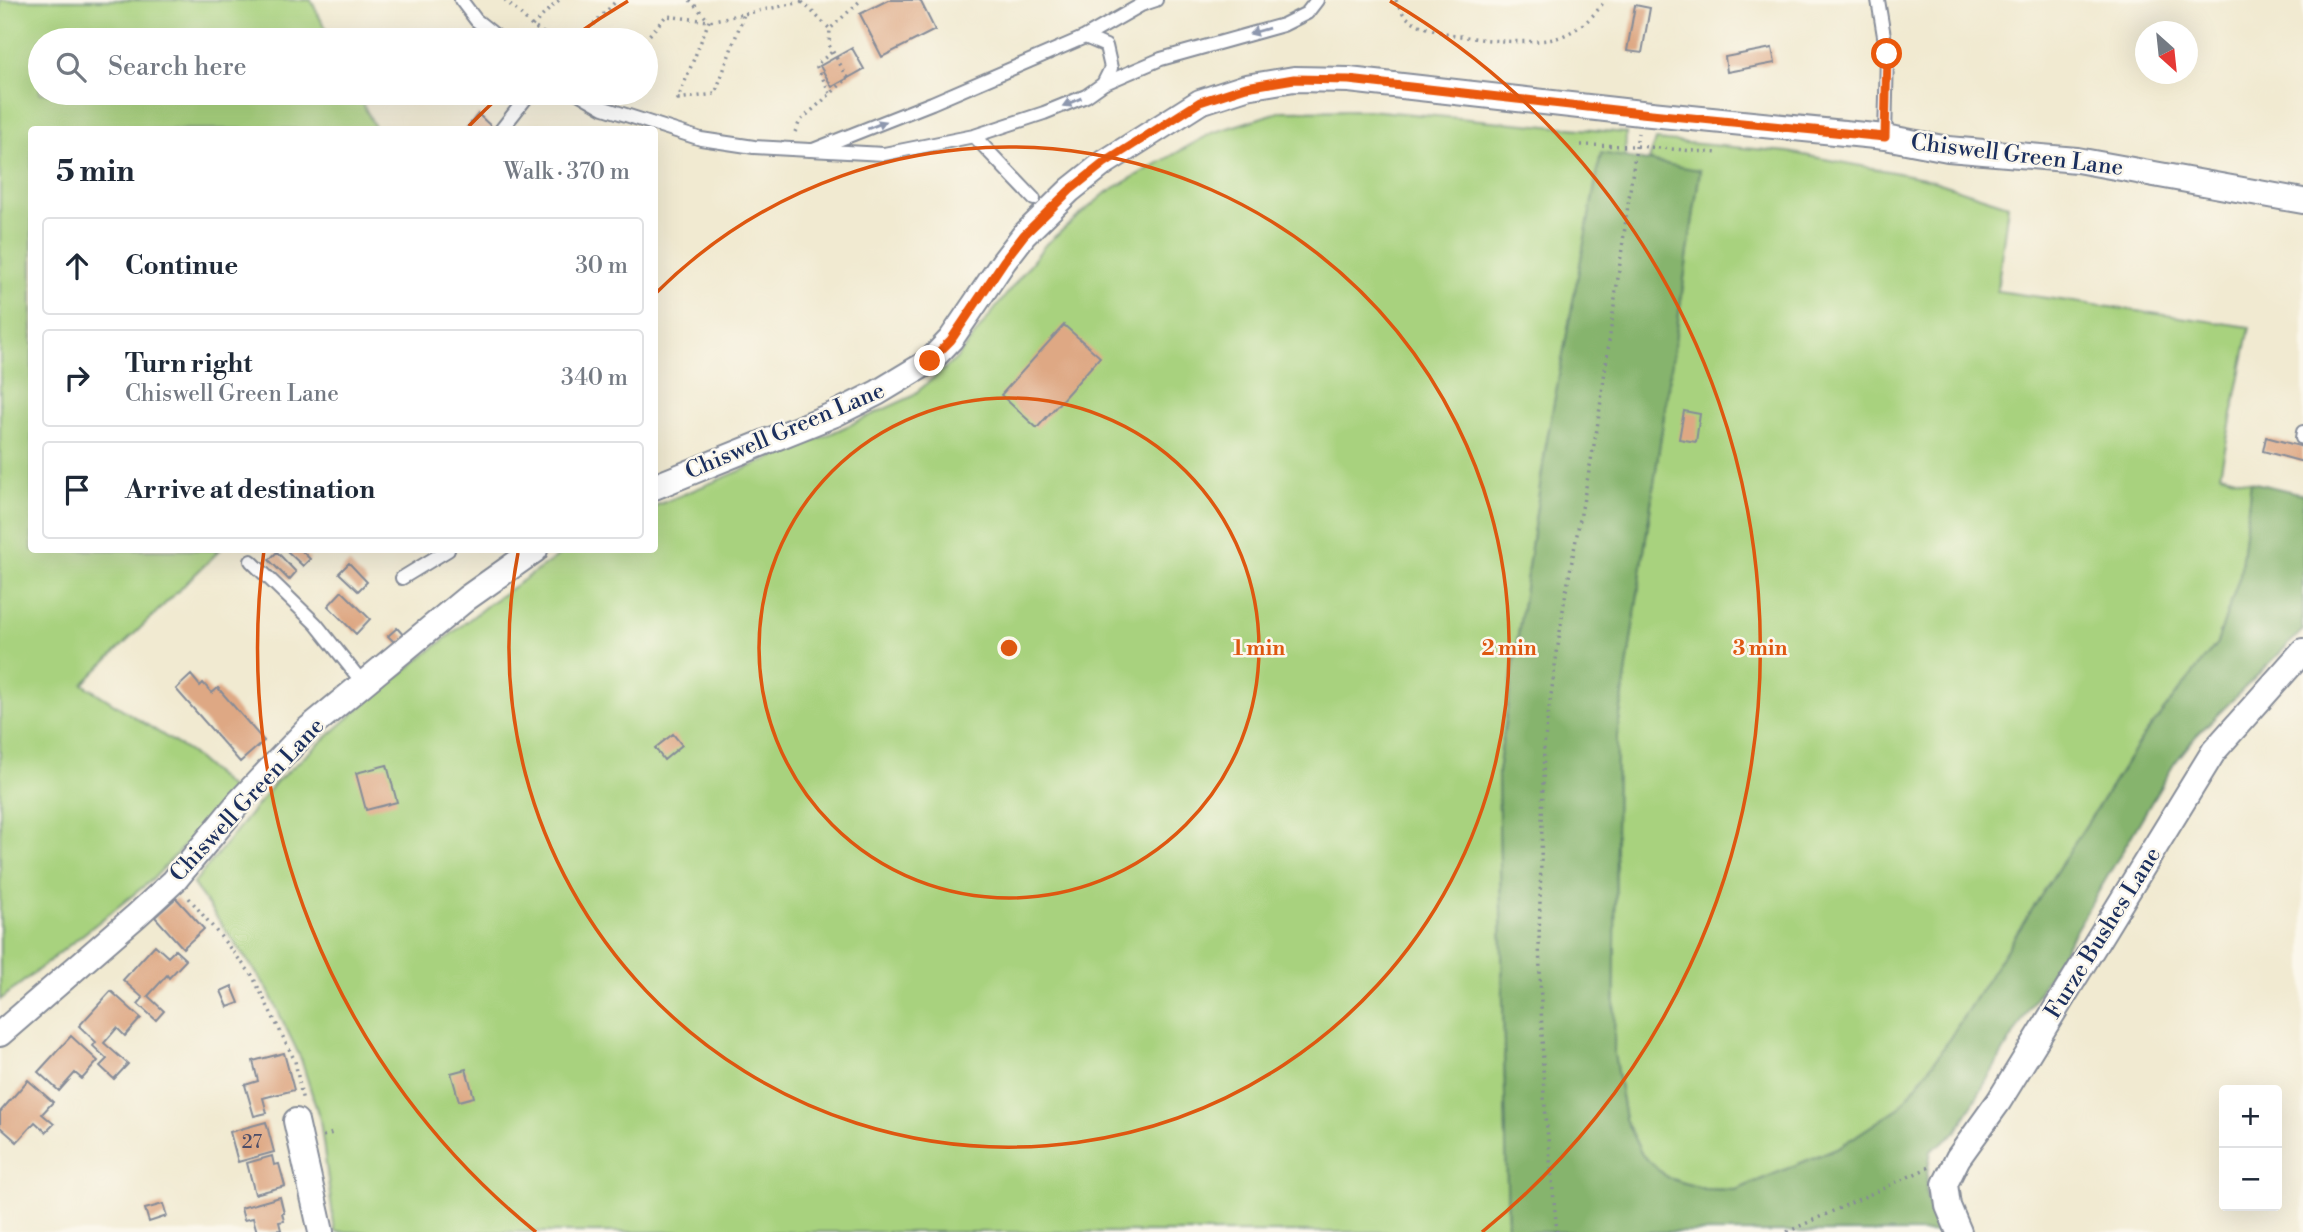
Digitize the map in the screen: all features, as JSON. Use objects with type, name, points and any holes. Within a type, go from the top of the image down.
[{"type":"street","name":"Chiswell Green Lane","points":[[658,485],[835,414],[908,376],[930,361],[951,340],[1004,261],[1046,212],[1070,190],[1104,163],[1200,102],[1246,87],[1294,79],[1349,80],[1885,137],[1948,149],[2077,160],[2303,201]]},
{"type":"street","name":"Chiswell Green Lane","points":[[0,1034],[174,881],[240,801],[308,729],[467,598],[529,553]]},
{"type":"street","name":"Furze Bushes Lane","points":[[1959,1232],[1948,1206],[1945,1184],[1958,1158],[1999,1101],[2214,751],[2303,651]]},
{"type":"street","points":[[296,1121],[321,1232]]},
{"type":"lane","points":[[461,0],[476,20],[486,28]]},
{"type":"lane","points":[[813,149],[932,103],[1085,37],[1141,5],[1156,0]]},
{"type":"lane","points":[[599,105],[702,139],[754,147],[884,154],[974,136],[1044,113],[1086,96],[1103,84],[1161,59],[1283,24],[1307,13],[1317,0]]},
{"type":"lane","points":[[1878,0],[1887,54],[1885,137]]},
{"type":"lane","points":[[1085,37],[1106,46],[1111,68],[1103,84]]},
{"type":"lane","points":[[504,126],[521,105]]},
{"type":"lane","points":[[974,136],[1034,199]]},
{"type":"lane","points":[[402,578],[443,553]]},
{"type":"lane","points":[[251,561],[316,624],[362,682]]},
{"type":"path","points":[[505,0],[535,28]]},
{"type":"path","points":[[532,26],[559,0]]},
{"type":"path","points":[[590,28],[617,0]]},
{"type":"path","points":[[690,0],[709,21]]},
{"type":"path","points":[[789,148],[800,121],[848,78],[829,45],[830,29],[861,0]]},
{"type":"path","points":[[1396,0],[1409,20],[1425,28],[1444,34],[1525,43],[1559,37],[1591,20],[1605,0]]},
{"type":"path","points":[[656,28],[666,16],[709,21],[802,1],[830,29]]},
{"type":"path","points":[[709,21],[678,99],[715,94],[744,14]]},
{"type":"path","points":[[831,94],[816,65],[833,51]]},
{"type":"path","points":[[1557,1232],[1544,1097],[1539,940],[1544,745],[1564,603],[1597,429],[1641,113]]},
{"type":"path","points":[[1581,145],[1637,146],[1718,153]]},
{"type":"path","points":[[174,881],[252,975],[295,1061],[304,1109],[296,1121]]},
{"type":"path","points":[[1787,1232],[1922,1169],[1958,1158]]},
{"type":"green space","points":[[0,0],[311,0],[325,28],[28,28],[28,105],[363,105],[374,126],[28,126],[28,553],[217,553],[83,684],[191,753],[235,792],[153,879],[0,1000]]},
{"type":"green space","points":[[1368,110],[1626,133],[1625,157],[1601,154],[1546,445],[1498,771],[1508,1232],[335,1232],[320,1120],[301,1059],[267,988],[193,884],[276,782],[372,697],[490,603],[563,553],[658,553],[658,505],[832,433],[911,397],[956,359],[1046,244],[1107,192],[1212,133],[1282,111]]},
{"type":"green space","points":[[1655,140],[1788,152],[1924,178],[2008,205],[1997,291],[2250,327],[2220,474],[2251,482],[2240,575],[2217,643],[2140,741],[1939,1055],[1900,1107],[1839,1147],[1736,1190],[1704,1189],[1668,1178],[1642,1155],[1625,1119],[1614,1054],[1617,736],[1700,171],[1649,161]]},
{"type":"green space","points":[[1601,153],[1700,170],[1617,736],[1614,1054],[1625,1119],[1642,1155],[1668,1178],[1704,1189],[1736,1190],[1839,1147],[1900,1107],[1939,1055],[2140,741],[2217,643],[2240,575],[2251,482],[2303,494],[2303,630],[2196,736],[2174,764],[1956,1132],[1931,1151],[1926,1193],[1939,1232],[1508,1232],[1498,772],[1546,445]]},
{"type":"building","points":[[888,0],[920,0],[935,30],[882,57],[860,14]]},
{"type":"building","points":[[1635,5],[1650,8],[1642,53],[1627,51]]},
{"type":"building","points":[[852,48],[864,69],[832,87],[820,66]]},
{"type":"building","points":[[1772,48],[1775,63],[1727,72],[1725,57]]},
{"type":"building","points":[[478,114],[491,126],[468,126]]},
{"type":"building","points":[[1064,325],[1100,357],[1037,428],[1001,395]]},
{"type":"building","points":[[1684,411],[1700,414],[1696,442],[1679,439]]},
{"type":"building","points":[[2266,437],[2303,447],[2303,462],[2263,451]]},
{"type":"building","points":[[278,553],[296,572],[289,580],[269,560]]},
{"type":"building","points":[[289,553],[304,553],[310,559],[303,566]]},
{"type":"building","points":[[349,563],[367,582],[358,591],[339,573]]},
{"type":"building","points":[[342,591],[370,619],[356,634],[328,606]]},
{"type":"building","points":[[397,628],[406,638],[398,646],[388,636]]},
{"type":"building","points":[[191,675],[200,686],[203,683],[212,693],[218,688],[264,741],[240,762],[176,689]]},
{"type":"building","points":[[673,734],[682,745],[664,760],[655,748]]},
{"type":"building","points":[[387,765],[397,802],[366,810],[356,773]]},
{"type":"building","points":[[176,898],[204,929],[183,948],[155,917]]},
{"type":"building","points":[[155,945],[168,957],[175,950],[186,960],[169,978],[167,975],[148,996],[164,1011],[156,1020],[138,1004],[143,998],[123,980]]},
{"type":"building","points":[[232,986],[239,1003],[228,1007],[221,991]]},
{"type":"building","points":[[111,991],[141,1018],[125,1036],[117,1028],[104,1043],[128,1064],[114,1079],[100,1066],[107,1059],[93,1046],[96,1042],[79,1026]]},
{"type":"building","points":[[71,1036],[98,1061],[82,1079],[75,1073],[59,1091],[38,1072]]},
{"type":"building","points":[[284,1053],[294,1090],[263,1098],[267,1113],[254,1116],[245,1085],[258,1081],[253,1061]]},
{"type":"building","points":[[466,1069],[474,1097],[459,1101],[451,1073]]},
{"type":"building","points":[[28,1080],[53,1102],[42,1114],[54,1124],[46,1132],[35,1122],[17,1142],[0,1127],[0,1112]]},
{"type":"building","points":[[266,1122],[274,1152],[238,1162],[230,1132]]},
{"type":"building","points":[[272,1156],[274,1165],[279,1164],[285,1186],[255,1194],[247,1163]]},
{"type":"building","points":[[280,1197],[284,1213],[284,1221],[279,1222],[281,1230],[257,1232],[253,1218],[244,1220],[241,1208]]},
{"type":"building","points":[[163,1204],[167,1216],[149,1222],[145,1209]]},
{"type":"route","points":[[930,361],[951,340],[1024,235],[1070,190],[1104,163],[1200,102],[1246,87],[1294,79],[1349,80],[1885,137],[1888,108],[1887,54]]}]
